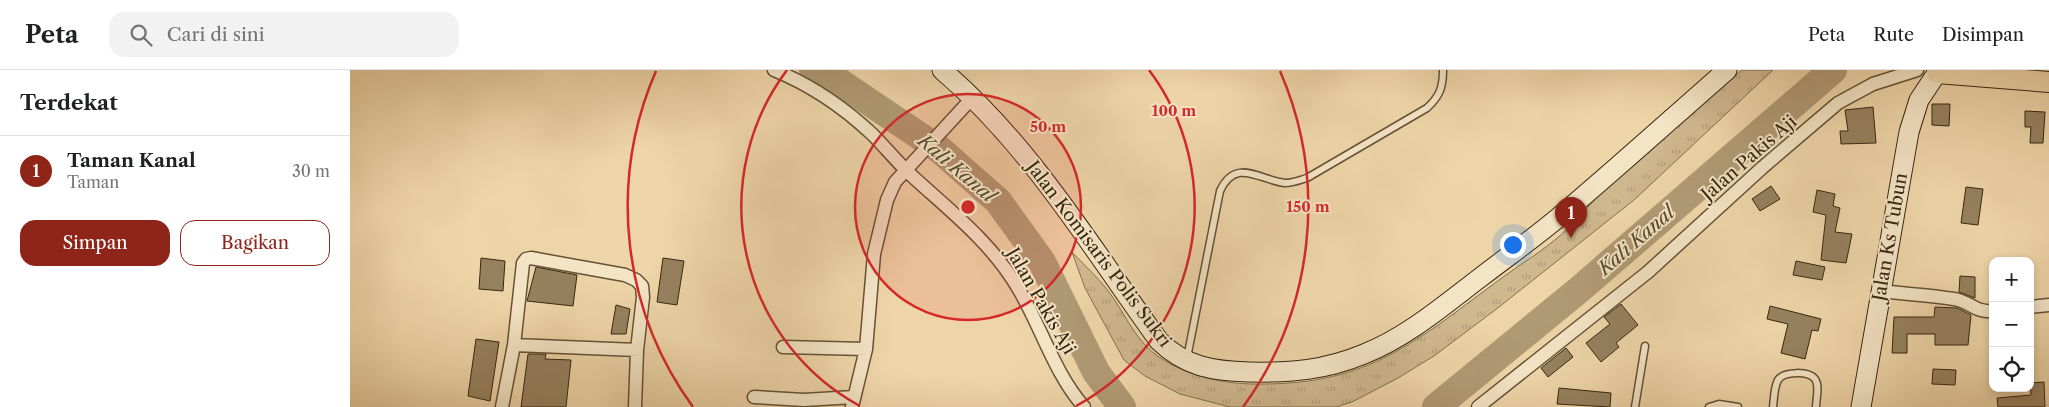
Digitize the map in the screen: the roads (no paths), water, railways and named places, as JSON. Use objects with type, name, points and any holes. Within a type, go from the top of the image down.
[{"type":"main road","name":"Jalan Komisaris Polis Sukri","points":[[942,70],[969,103],[1033,163],[1159,341],[1173,354],[1186,362],[1215,370],[1286,373],[1311,371],[1337,364],[1386,344],[1415,327],[1558,218],[1727,70]]},
{"type":"main road","points":[[1937,71],[2049,82]]},
{"type":"main road","name":"Jalan Ks Tubun","points":[[1861,407],[1908,132],[1919,100],[1937,71]]},
{"type":"street","name":"Jalan Pakis Aji","points":[[774,70],[817,90],[845,110],[872,134],[905,170],[990,248],[1018,287],[1067,383],[1084,407]]},
{"type":"street","name":"Jalan Pakis Aji","points":[[1482,406],[1648,272],[1763,167],[1838,103],[1873,84],[1916,70]]},
{"type":"street","points":[[754,396],[853,402],[866,349],[874,254],[881,220],[895,182],[969,103]]},
{"type":"street","points":[[502,407],[514,345],[523,263],[526,259],[531,258],[625,275],[636,280],[642,286],[643,297],[637,350],[635,407]]},
{"type":"street","points":[[1880,291],[1954,299],[1966,302],[1980,311],[1989,311]]},
{"type":"street","points":[[2034,307],[2049,305]]},
{"type":"street","points":[[514,345],[637,350]]},
{"type":"street","points":[[783,347],[866,349]]},
{"type":"lane","points":[[1186,362],[1220,191],[1225,182],[1232,175],[1246,172],[1285,183],[1307,178],[1427,108],[1440,95],[1443,70]]},
{"type":"lane","points":[[1635,407],[1645,346]]},
{"type":"lane","points":[[1773,407],[1777,383],[1780,377],[1789,374],[1809,375],[1815,379],[1817,384],[1816,407]]},
{"type":"lane","points":[[1709,407],[1718,404],[1738,407]]},
{"type":"waterway","name":"Kali Kanal","points":[[813,70],[841,83],[939,149],[998,201],[1042,262],[1096,372],[1122,407]]},
{"type":"waterway","name":"Kali Kanal","points":[[1436,407],[1580,289],[1833,70]]},
{"type":"place","name":"Taman Kanal","points":[[1571,238]]}]
